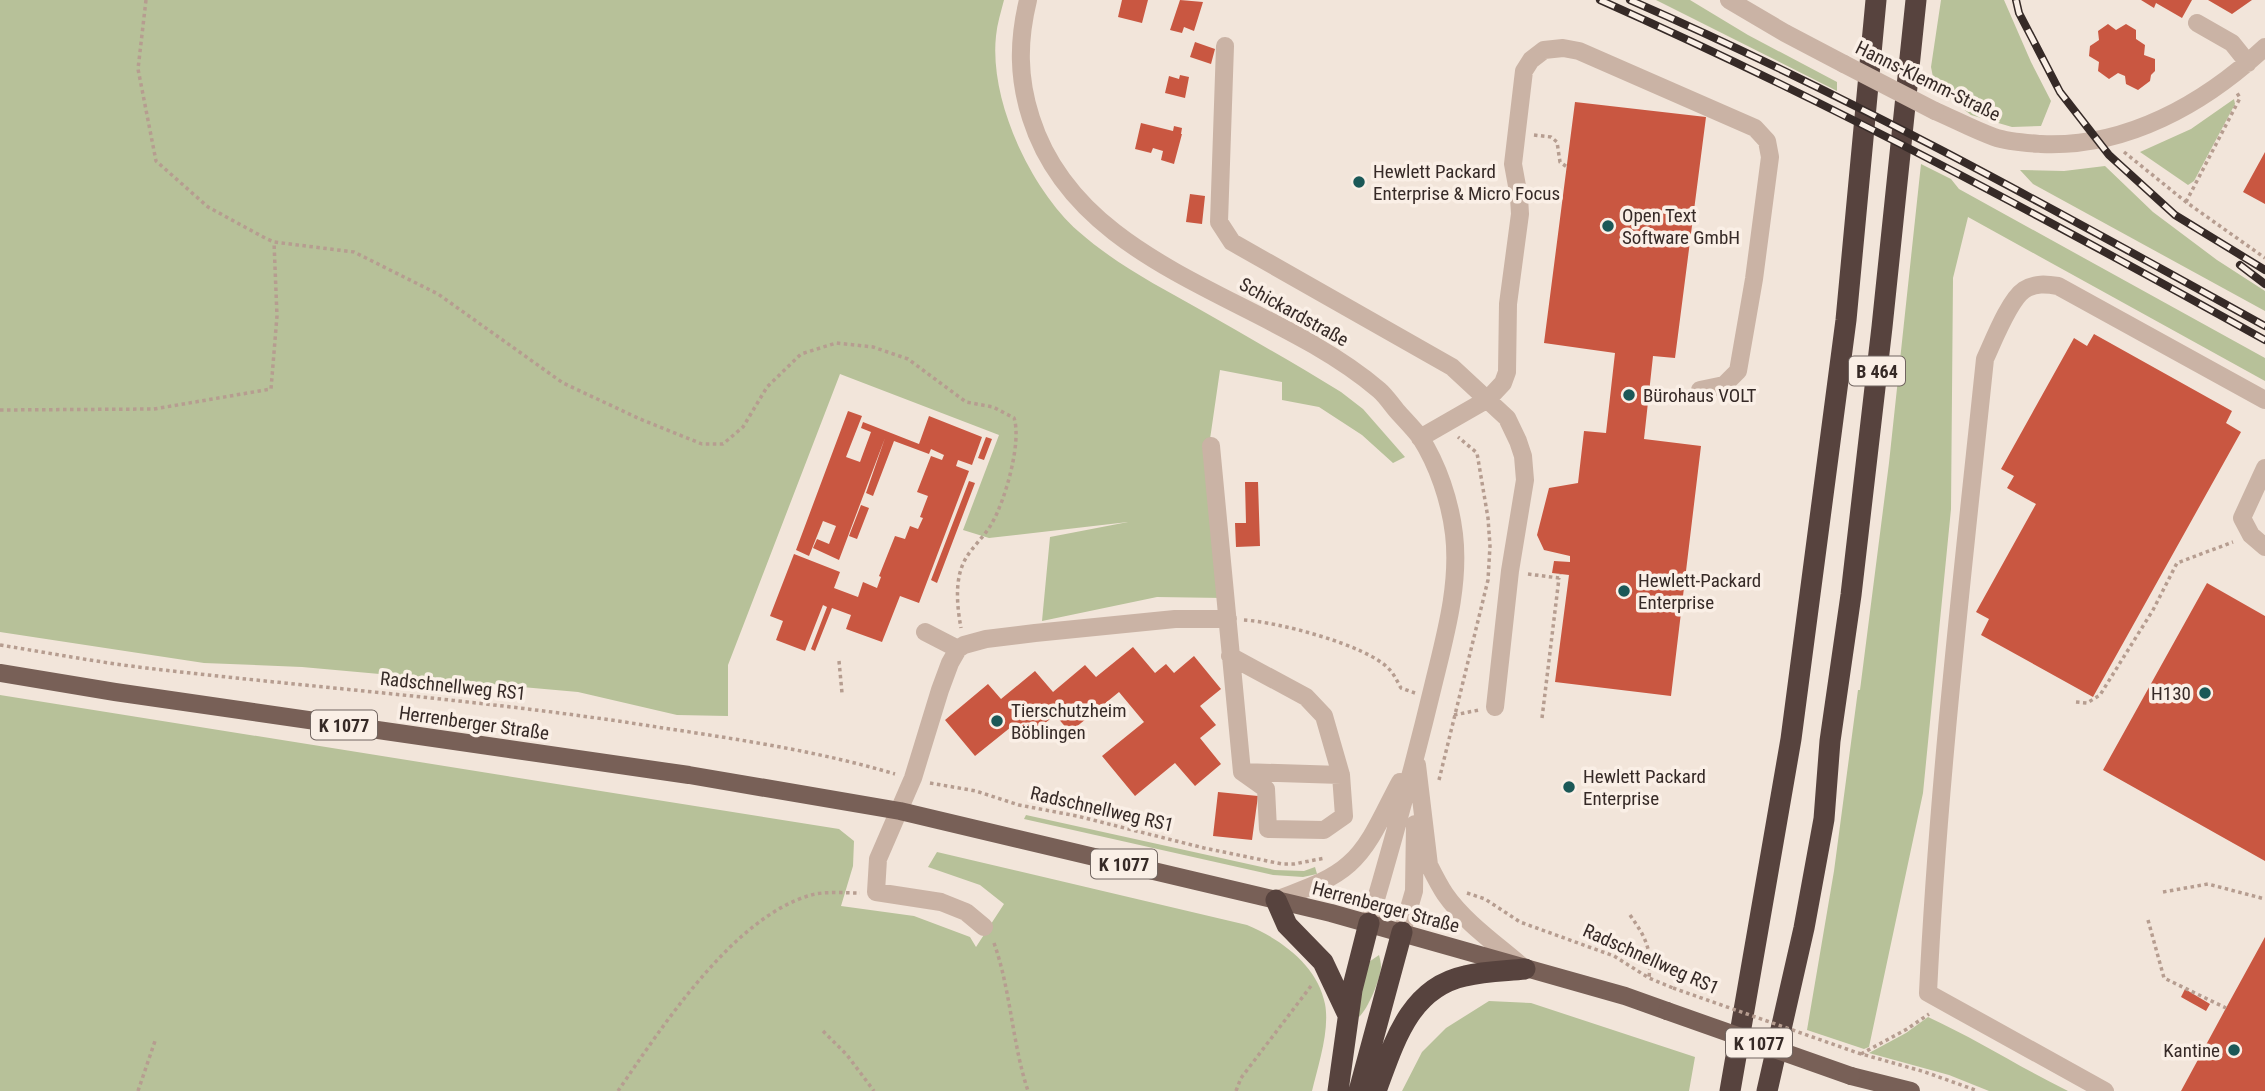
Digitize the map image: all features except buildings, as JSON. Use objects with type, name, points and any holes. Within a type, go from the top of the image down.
[{"type":"highway","name":"B 464","points":[[1730,1091],[1791,739],[1846,320],[1876,0]]},
{"type":"highway","name":"B 464","points":[[1767,1091],[1804,928],[1824,819],[1830,741],[1851,595],[1916,0]]},
{"type":"highway","points":[[1276,900],[1287,925],[1323,962],[1348,1015]]},
{"type":"highway","points":[[1338,1091],[1352,990],[1369,923]]},
{"type":"highway","points":[[1359,1091],[1402,932]]},
{"type":"highway","points":[[1376,1091],[1399,1031],[1419,1001],[1429,992],[1467,975],[1525,969]]},
{"type":"highway","name":"B 464","points":[[1718,1091],[1744,1005]]},
{"type":"main road","name":"Herrenberger Straße","points":[[0,673],[689,775],[900,811],[1402,932],[1625,996],[1851,1076],[1911,1091]]},
{"type":"main road","name":"Herrenberger Straße","points":[[1851,1076],[1878,1091]]},
{"type":"street","name":"Schickardstraße","points":[[1028,0],[1022,24],[1019,63],[1024,96],[1037,136],[1053,166],[1073,194],[1096,217],[1170,269],[1336,357],[1381,391],[1420,438],[1443,484],[1454,534],[1455,576],[1449,614],[1416,754],[1369,923]]},
{"type":"street","name":"Hanns-Klemm-Straße","points":[[1730,0],[1776,29],[1935,110],[1994,137],[2028,143],[2060,145],[2096,141],[2173,114],[2228,79],[2265,47]]},
{"type":"street","points":[[2196,23],[2232,43],[2248,63]]},
{"type":"street","name":"Schickardstraße","points":[[1225,46],[1219,222],[1232,242],[1451,367],[1507,418],[1518,441],[1523,456],[1525,480],[1510,571],[1495,707]]},
{"type":"street","points":[[1420,438],[1488,399],[1503,383],[1507,372],[1508,304],[1520,214],[1513,164],[1516,132],[1524,71],[1531,60],[1544,50],[1563,48],[1579,51],[1755,128],[1767,141],[1770,157],[1754,279],[1738,371],[1724,385],[1700,390]]},
{"type":"street","points":[[2105,1091],[1927,993],[1955,648],[1985,359],[2002,321],[2023,291],[2041,284],[2058,286],[2265,400]]},
{"type":"street","points":[[1211,446],[1230,656],[1242,772],[1266,789],[1268,829],[1324,830],[1344,816],[1342,775],[1324,716],[1306,697],[1230,656]]},
{"type":"street","points":[[2258,541],[2242,518],[2265,468]]},
{"type":"street","points":[[925,632],[961,647],[993,638],[1166,620],[1228,618]]},
{"type":"street","points":[[961,647],[947,672],[915,772],[878,859],[876,892],[942,902],[966,912],[984,927]]},
{"type":"street","name":"Schickardstraße","points":[[1402,932],[1414,891],[1416,754]]},
{"type":"street","points":[[1276,900],[1317,884],[1346,867],[1369,838],[1416,754]]},
{"type":"street","points":[[1416,754],[1429,865],[1446,895],[1465,916],[1525,969]]},
{"type":"street","points":[[1242,772],[1342,775]]},
{"type":"path","points":[[146,0],[138,69],[156,161],[208,207],[274,242],[354,252],[438,294],[563,383],[702,444],[723,443],[743,427],[767,387],[800,355],[836,343],[873,347],[908,359],[966,402],[993,407],[1014,418],[1016,455],[1005,490],[994,521],[966,558],[961,570],[957,596],[961,647]]},
{"type":"path","points":[[2186,202],[2240,98],[2228,79]]},
{"type":"path","points":[[1516,132],[1551,137],[1557,142],[1560,162],[1567,167]]},
{"type":"path","points":[[2116,136],[2123,151],[2186,202],[2265,258]]},
{"type":"path","points":[[0,410],[154,409],[271,389],[277,316],[274,242]]},
{"type":"path","points":[[1438,782],[1488,579],[1490,546],[1477,453],[1458,437],[1449,421]]},
{"type":"path","points":[[2076,702],[2087,703],[2100,695],[2177,563],[2258,541]]},
{"type":"path","points":[[1510,571],[1560,576],[1542,718]]},
{"type":"path","points":[[1228,618],[1279,625],[1345,645],[1388,668],[1401,688],[1430,698]]},
{"type":"path","name":"Radschnellweg RS1","points":[[0,645],[145,668],[451,700],[620,721],[723,737],[899,775]]},
{"type":"path","points":[[839,660],[842,693]]},
{"type":"path","points":[[1454,715],[1495,707]]},
{"type":"path","name":"Radschnellweg RS1","points":[[931,783],[976,791],[1018,805],[1077,816],[1204,848],[1282,864],[1324,858],[1336,859],[1346,867]]},
{"type":"path","points":[[2163,892],[2207,884],[2265,899]]},
{"type":"path","points":[[618,1091],[673,1012],[719,958],[760,923],[790,903],[814,894],[876,892]]},
{"type":"path","name":"Radschnellweg RS1","points":[[1446,895],[1469,893],[1485,899],[1520,922],[1614,956],[1649,978],[1673,988],[1978,1091]]},
{"type":"path","points":[[1630,915],[1648,944],[1651,962],[1649,978]]},
{"type":"path","points":[[2148,920],[2164,978],[2226,1009]]},
{"type":"path","points":[[984,927],[1000,960],[1028,1091]]},
{"type":"path","points":[[1236,1091],[1241,1078],[1311,986],[1323,962]]},
{"type":"path","points":[[1860,1053],[1907,1029]]},
{"type":"path","points":[[823,1031],[847,1055],[874,1091]]},
{"type":"path","points":[[138,1091],[155,1041]]},
{"type":"green space","points":[[0,0],[1004,0],[997,32],[996,61],[1006,115],[1030,168],[1061,213],[1092,243],[1121,264],[1341,392],[1363,409],[1405,457],[1393,463],[1362,435],[1319,407],[1282,400],[1282,382],[1220,370],[1208,453],[1224,598],[1157,597],[1042,621],[1050,537],[1128,522],[989,538],[963,530],[999,435],[840,374],[728,665],[728,716],[677,715],[578,692],[302,667],[204,663],[0,632]]},
{"type":"green space","points":[[1656,0],[1690,0],[1748,35],[1837,82],[1837,91]]},
{"type":"green space","points":[[1941,0],[2004,0],[2051,101],[2041,126],[2012,127],[1971,115],[1935,87],[1931,67]]},
{"type":"green space","points":[[2234,99],[2235,104],[2194,181],[2188,185],[2140,152],[2191,129]]},
{"type":"green space","points":[[1921,164],[1951,179],[1959,189],[2265,358],[2265,381],[1968,217],[1953,278],[1951,509],[1923,793],[1869,1047],[1864,1049],[1807,1030],[1834,871],[1860,690],[1889,463]]},
{"type":"green space","points":[[2105,166],[2153,212],[2217,260],[2265,291],[2265,311],[2033,184],[2020,170],[2064,171]]},
{"type":"green space","points":[[0,695],[839,829],[854,841],[853,866],[841,906],[914,916],[970,937],[976,947],[1004,904],[980,885],[928,867],[937,852],[1247,925],[1285,946],[1306,966],[1321,990],[1326,1025],[1312,1091],[0,1091]]},
{"type":"green space","points":[[1026,815],[1275,870],[1304,871],[1315,867],[1317,874],[1303,877],[1273,875],[1024,819]]},
{"type":"green space","points":[[1379,955],[1381,967],[1378,979],[1370,1001],[1359,1017],[1359,994],[1366,964]]},
{"type":"green space","points":[[1489,1001],[1531,1003],[1695,1057],[1689,1091],[1402,1091],[1422,1052],[1446,1028]]},
{"type":"green space","points":[[1928,1017],[2068,1091],[1989,1091],[1949,1075],[1869,1053],[1906,1033]]},
{"type":"railway","points":[[1600,0],[1769,79],[1936,162],[2265,340]]},
{"type":"railway","points":[[1630,0],[1792,75],[1952,156],[2265,326]]},
{"type":"railway","points":[[2016,0],[2019,13],[2060,92],[2109,155],[2175,215],[2265,270]]},
{"type":"railway","points":[[2240,265],[2265,284]]},
{"type":"place","name":"Hewlett Packard Enterprise & Micro Focus","points":[[1359,182]]},
{"type":"place","name":"Open Text Software GmbH","points":[[1608,226]]},
{"type":"place","name":"Bürohaus VOLT","points":[[1629,395]]},
{"type":"place","name":"Hewlett-Packard Enterprise","points":[[1624,591]]},
{"type":"place","name":"H130","points":[[2205,693]]},
{"type":"place","name":"Tierschutzheim Böblingen","points":[[997,721]]},
{"type":"place","name":"Hewlett Packard Enterprise","points":[[1569,787]]},
{"type":"place","name":"Kantine","points":[[2234,1050]]}]
